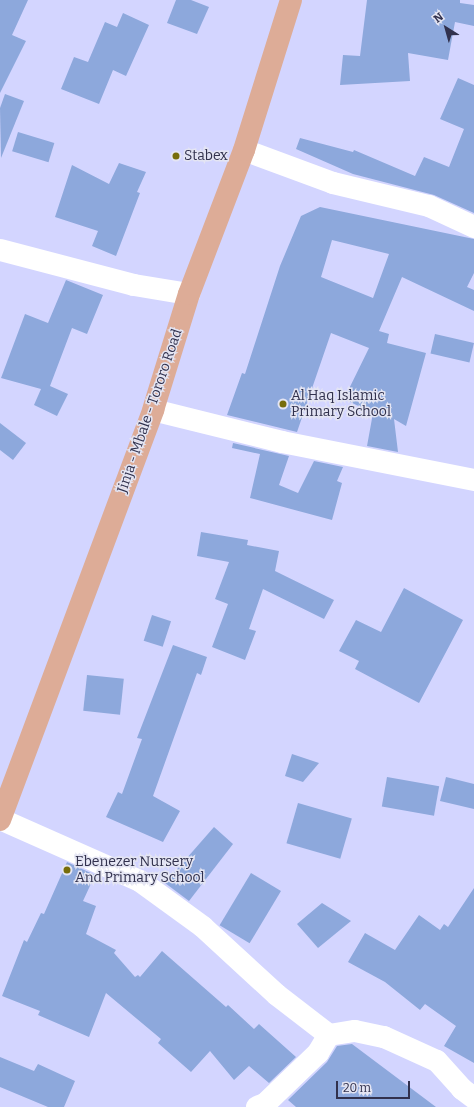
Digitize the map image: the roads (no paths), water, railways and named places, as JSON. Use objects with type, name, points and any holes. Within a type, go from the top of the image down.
[{"type":"main road","name":"Jinja - Mbale - Tororo Road","points":[[0,820],[153,410],[189,294],[244,150],[291,0]]},
{"type":"street","points":[[244,150],[333,183],[429,206],[474,228]]},
{"type":"street","points":[[0,250],[134,285],[189,294]]},
{"type":"street","points":[[153,410],[282,442],[474,480]]},
{"type":"street","points":[[0,820],[140,881],[203,927],[277,995],[329,1035]]},
{"type":"street","points":[[257,1107],[265,1104],[318,1053],[329,1035],[355,1030],[384,1037],[437,1061],[462,1089],[474,1098]]},
{"type":"place","name":"Stabex","points":[[176,156]]},
{"type":"place","name":"Al Haq Islamic Primary School","points":[[283,404]]},
{"type":"place","name":"Ebenezer Nursery And Primary School","points":[[67,870]]}]
